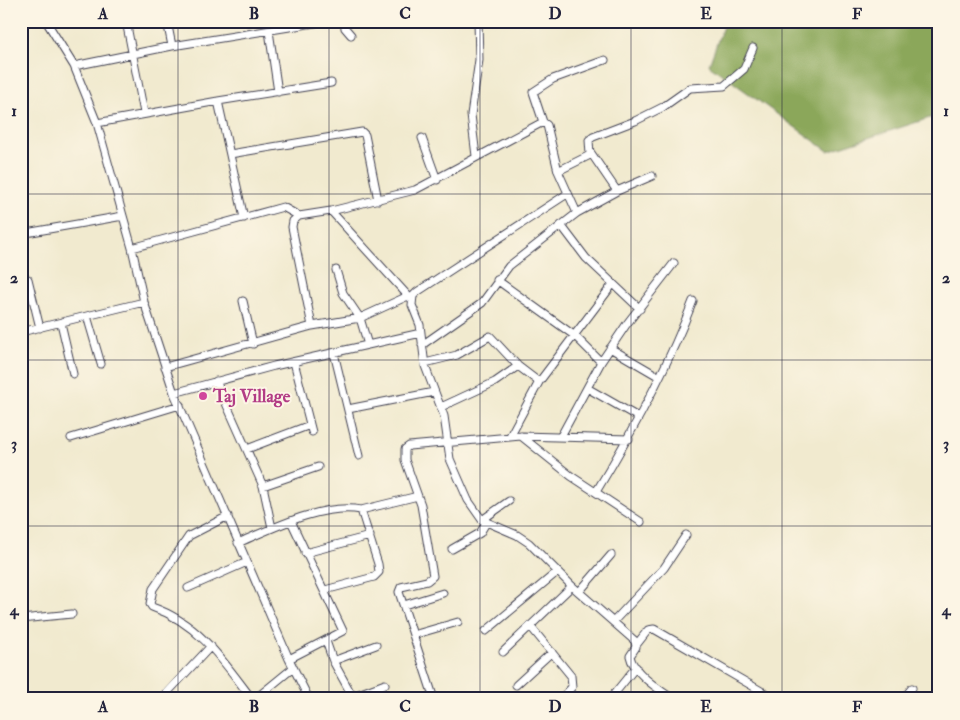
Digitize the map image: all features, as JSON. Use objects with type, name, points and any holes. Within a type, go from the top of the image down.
[{"type":"street","points":[[46,21],[74,66],[97,123],[132,248],[144,302],[174,393],[289,659],[309,699]]},
{"type":"street","points":[[126,21],[144,113]]},
{"type":"street","points":[[167,21],[172,46]]},
{"type":"street","points":[[74,66],[172,46],[327,21]]},
{"type":"street","points":[[344,21],[345,28],[351,36]]},
{"type":"street","points":[[476,156],[471,115],[479,60],[478,21]]},
{"type":"street","points":[[269,31],[278,92]]},
{"type":"street","points":[[617,191],[591,153],[589,140],[592,136],[635,121],[663,106],[690,88],[724,86],[744,69],[753,48]]},
{"type":"street","points":[[577,213],[558,170],[547,125],[543,122],[532,94],[534,90],[570,72],[605,60]]},
{"type":"street","points":[[97,123],[144,113],[331,83]]},
{"type":"street","points":[[218,101],[244,218]]},
{"type":"street","points":[[312,326],[292,227],[293,221],[299,216],[404,194],[437,180],[476,156],[543,122]]},
{"type":"street","points":[[230,154],[362,132],[365,134],[378,200]]},
{"type":"street","points":[[422,138],[437,180]]},
{"type":"street","points":[[558,170],[588,157],[591,153]]},
{"type":"street","points":[[422,345],[442,334],[482,304],[497,280],[515,260],[577,213],[617,191],[652,176]]},
{"type":"street","points":[[164,367],[253,344],[312,326],[360,318],[410,298],[452,267],[484,250],[567,194]]},
{"type":"street","points":[[132,248],[283,207],[299,216]]},
{"type":"street","points":[[330,211],[410,298],[421,333],[425,363],[434,392],[441,406],[450,459],[468,500],[484,521],[517,535],[529,543],[557,572],[637,644]]},
{"type":"street","points":[[26,233],[123,216]]},
{"type":"street","points":[[561,225],[586,258],[640,309]]},
{"type":"street","points":[[561,436],[610,348],[674,263]]},
{"type":"street","points":[[336,270],[343,293],[360,318],[368,345]]},
{"type":"street","points":[[28,279],[40,328]]},
{"type":"street","points":[[497,280],[574,336],[601,362]]},
{"type":"street","points":[[510,436],[539,382],[613,284]]},
{"type":"street","points":[[596,492],[629,438],[675,345],[693,300]]},
{"type":"street","points":[[243,301],[253,344]]},
{"type":"street","points":[[21,332],[144,302]]},
{"type":"street","points":[[87,316],[101,364]]},
{"type":"street","points":[[61,323],[73,374]]},
{"type":"street","points":[[174,393],[294,362],[421,333]]},
{"type":"street","points":[[425,363],[457,355],[490,336],[518,366],[539,382]]},
{"type":"street","points":[[610,348],[658,376]]},
{"type":"street","points":[[334,353],[359,456]]},
{"type":"street","points":[[246,449],[311,429],[294,362]]},
{"type":"street","points":[[441,406],[495,382],[518,366]]},
{"type":"street","points":[[216,381],[263,486],[272,528]]},
{"type":"street","points":[[588,388],[638,417]]},
{"type":"street","points":[[348,409],[434,392]]},
{"type":"street","points":[[70,438],[180,405]]},
{"type":"street","points":[[434,699],[399,592],[401,587],[427,581],[433,576],[418,496],[405,460],[405,449],[409,446],[510,436],[629,438]]},
{"type":"street","points":[[521,436],[571,476],[642,522]]},
{"type":"street","points":[[263,486],[318,467]]},
{"type":"street","points":[[238,543],[310,514],[361,510],[418,496]]},
{"type":"street","points":[[452,549],[480,533],[484,521],[509,500]]},
{"type":"street","points":[[325,590],[378,574],[380,569],[361,510]]},
{"type":"street","points":[[228,516],[188,536],[153,589],[150,601],[152,608],[186,623],[211,646],[254,699],[293,668]]},
{"type":"street","points":[[289,659],[326,641],[343,630],[291,521]]},
{"type":"street","points":[[613,622],[664,568],[686,535]]},
{"type":"street","points":[[305,553],[370,536]]},
{"type":"street","points":[[579,592],[611,554]]},
{"type":"street","points":[[188,588],[247,562]]},
{"type":"street","points":[[486,631],[557,572]]},
{"type":"street","points":[[503,652],[572,586]]},
{"type":"street","points":[[404,605],[443,593]]},
{"type":"street","points":[[21,619],[72,614]]},
{"type":"street","points":[[413,634],[458,622]]},
{"type":"street","points":[[531,627],[571,676],[572,687],[560,699]]},
{"type":"street","points":[[673,699],[636,667],[630,656],[648,630],[654,629],[775,699]]},
{"type":"street","points":[[326,641],[333,661],[354,698],[385,684]]},
{"type":"street","points":[[333,661],[376,645]]},
{"type":"street","points":[[166,694],[211,646]]},
{"type":"street","points":[[516,685],[552,652]]},
{"type":"street","points":[[610,699],[636,667]]},
{"type":"street","points":[[903,699],[912,688]]},
{"type":"green space","points":[[725,21],[939,21],[939,115],[828,151],[709,65]]},
{"type":"place","name":"Taj Village","points":[[203,396]]}]
